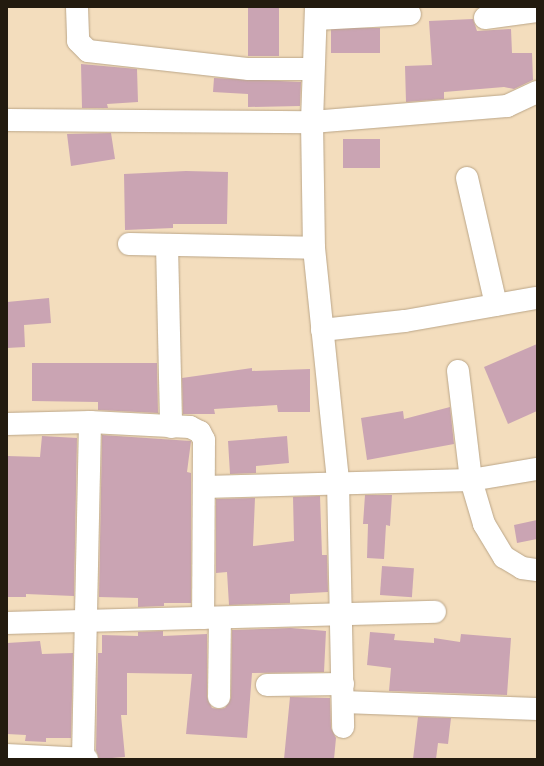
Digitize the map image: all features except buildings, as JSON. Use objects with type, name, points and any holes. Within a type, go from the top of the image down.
[{"type":"street","points":[[77,7],[78,41],[88,51],[249,69],[313,70]]},
{"type":"street","points":[[485,18],[537,11]]},
{"type":"street","points":[[343,728],[338,482],[314,248],[312,122],[316,13],[410,14]]},
{"type":"street","points":[[7,120],[312,122],[507,106],[537,92]]},
{"type":"street","points":[[467,178],[496,305]]},
{"type":"street","points":[[129,244],[314,248]]},
{"type":"street","points":[[167,245],[171,427]]},
{"type":"street","points":[[322,330],[405,321],[535,298]]},
{"type":"street","points":[[458,372],[471,480],[479,513],[496,547],[512,564],[537,570]]},
{"type":"street","points":[[7,755],[85,758],[90,422]]},
{"type":"street","points":[[7,424],[90,422],[195,428],[202,435],[212,618],[219,697]]},
{"type":"street","points":[[204,487],[338,482],[471,480],[537,469]]},
{"type":"street","points":[[7,623],[435,612]]},
{"type":"street","points":[[266,685],[537,709]]}]
